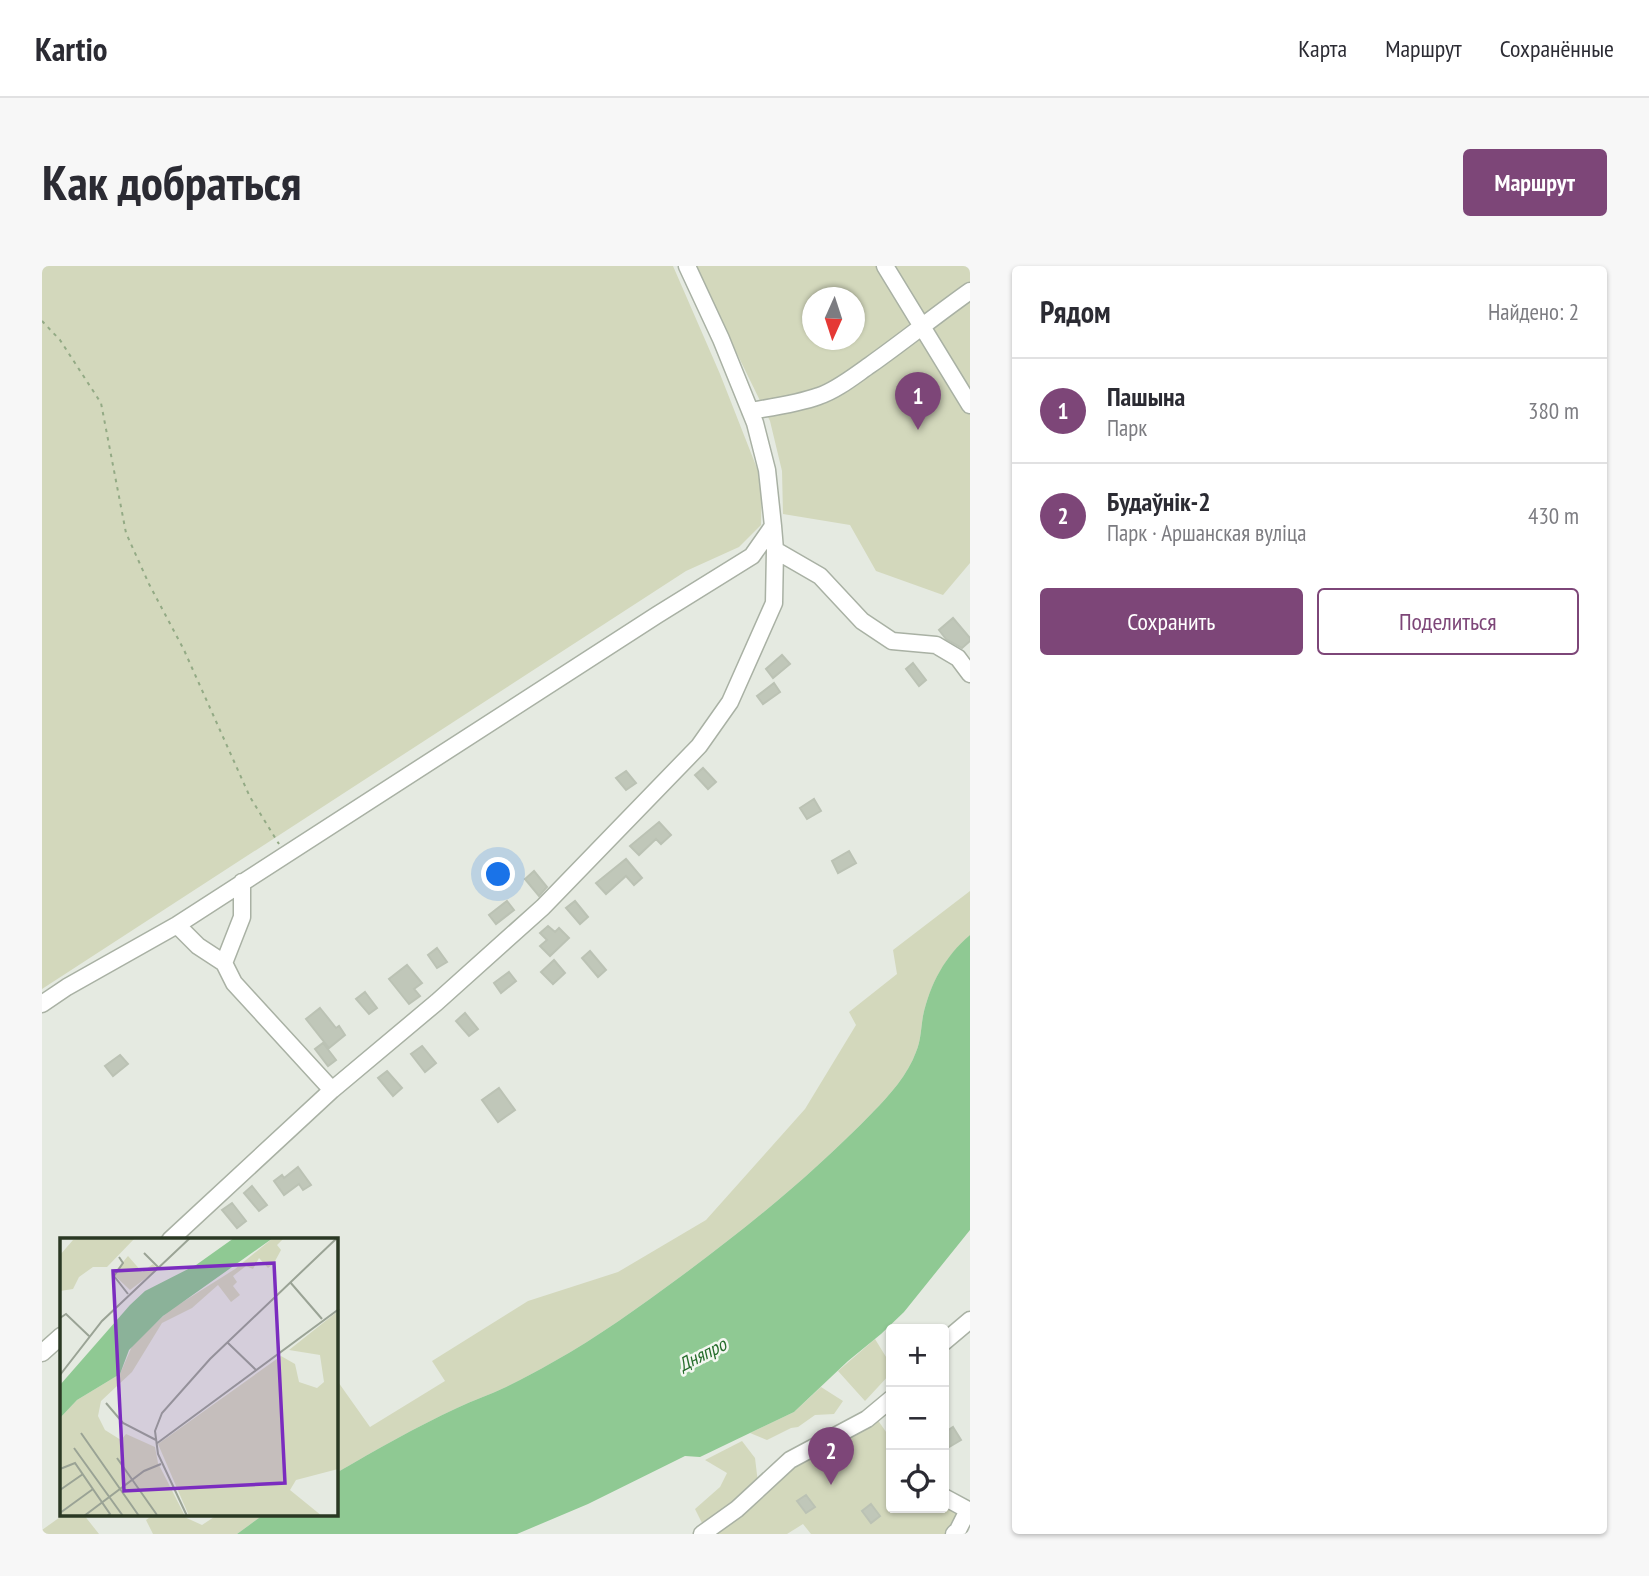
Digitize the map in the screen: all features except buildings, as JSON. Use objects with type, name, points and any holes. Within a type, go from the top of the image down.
[{"type":"street","points":[[172,1238],[332,1090],[437,1002],[543,906],[699,746],[730,702],[774,603],[773,526],[767,470],[755,424],[721,339],[687,266]]},
{"type":"street","points":[[885,266],[970,405]]},
{"type":"street","points":[[750,411],[821,396],[850,379],[970,290]]},
{"type":"street","points":[[42,1004],[177,925],[752,556],[773,526]]},
{"type":"street","points":[[775,550],[820,576],[862,621],[892,640],[936,645],[957,658],[970,674]]},
{"type":"street","points":[[224,963],[242,917],[242,882]]},
{"type":"street","points":[[177,925],[198,946],[224,963],[234,983],[332,1090]]},
{"type":"street","points":[[949,1338],[970,1320]]},
{"type":"street","points":[[42,1353],[60,1337]]},
{"type":"street","points":[[702,1534],[737,1509],[790,1460],[867,1419],[886,1406]]},
{"type":"street","points":[[949,1500],[968,1510],[954,1534]]},
{"type":"path","points":[[42,321],[60,340],[101,403],[127,533],[149,584],[184,650],[250,797],[285,854]]},
{"type":"shaded area","points":[[42,266],[673,266],[720,374],[762,481],[761,525],[739,547],[686,571],[42,989]]},
{"type":"shaded area","points":[[694,266],[970,266],[970,563],[943,595],[876,571],[850,525],[783,514],[782,471],[770,421]]},
{"type":"shaded area","points":[[970,891],[970,935],[953,952],[934,982],[923,1016],[918,1048],[898,1084],[851,1135],[731,1239],[618,1321],[530,1375],[426,1423],[338,1472],[338,1382],[370,1427],[445,1381],[432,1361],[528,1301],[618,1272],[706,1220],[805,1109],[856,1025],[849,1012],[897,974],[893,950]]},
{"type":"shaded area","points":[[875,1339],[886,1357],[886,1378],[865,1401],[838,1371]]},
{"type":"shaded area","points":[[821,1387],[843,1401],[834,1414],[815,1415],[798,1427],[767,1440],[750,1433],[794,1412]]},
{"type":"shaded area","points":[[877,1419],[886,1432],[886,1513],[949,1513],[949,1507],[970,1517],[962,1534],[811,1534],[803,1524],[787,1534],[713,1534],[795,1465],[835,1447]]},
{"type":"shaded area","points":[[742,1441],[755,1458],[758,1483],[704,1527],[695,1509],[720,1487],[727,1473],[705,1460]]},
{"type":"shaded area","points":[[62,1516],[85,1516],[99,1534],[42,1534],[42,1530]]},
{"type":"shaded area","points":[[152,1516],[182,1516],[202,1525],[216,1516],[262,1516],[237,1534],[153,1534],[146,1520]]},
{"type":"water","name":"Дняпро","points":[[970,935],[970,1230],[904,1312],[891,1324],[886,1324],[886,1329],[881,1334],[794,1412],[700,1457],[685,1456],[588,1504],[517,1534],[237,1534],[262,1516],[338,1516],[338,1472],[426,1423],[506,1387],[570,1352],[649,1299],[755,1219],[828,1156],[898,1084],[918,1048],[923,1016],[934,982],[953,952]]},
{"type":"place","name":"Пашына","points":[[918,430]]},
{"type":"place","name":"Будаўнік-2","points":[[831,1485]]}]
